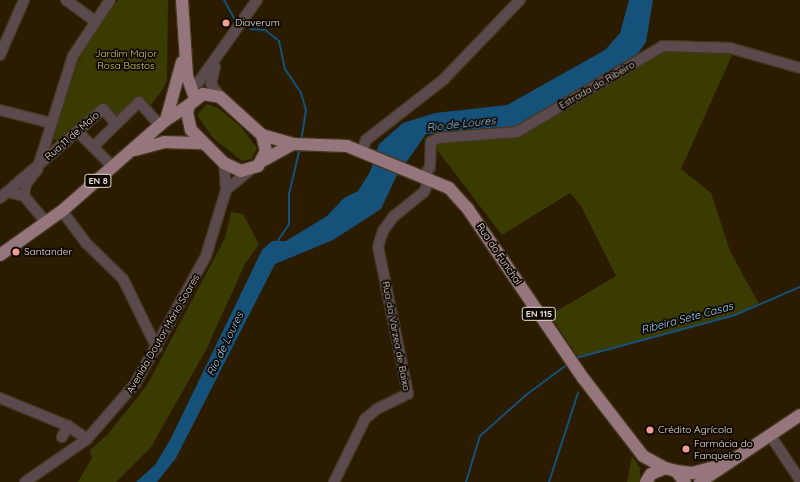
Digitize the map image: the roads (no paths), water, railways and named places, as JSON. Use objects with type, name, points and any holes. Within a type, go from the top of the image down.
[{"type":"main road","points":[[182,0],[184,50],[192,102],[187,122],[202,143],[224,163],[250,170]]},
{"type":"main road","points":[[163,123],[184,50]]},
{"type":"main road","points":[[187,76],[216,95],[262,135],[266,151],[264,160]]},
{"type":"main road","points":[[134,150],[163,123],[192,102],[216,95]]},
{"type":"main road","name":"Rua do Funchal","points":[[262,135],[293,144],[316,143],[366,153],[423,175],[463,202],[574,366],[643,456],[671,470],[685,482]]},
{"type":"main road","points":[[134,150],[164,142],[202,143]]},
{"type":"main road","name":"Rua do Funchal","points":[[250,170],[264,160],[293,144]]},
{"type":"main road","name":"EN 8","points":[[0,255],[62,212],[134,150]]},
{"type":"main road","points":[[700,482],[800,415]]},
{"type":"main road","points":[[643,456],[646,481],[671,470],[692,473],[725,465]]},
{"type":"street","points":[[0,56],[24,0]]},
{"type":"street","points":[[66,0],[95,21]]},
{"type":"street","points":[[24,196],[38,163],[73,56],[110,0]]},
{"type":"street","points":[[198,83],[218,59],[257,0]]},
{"type":"street","points":[[366,153],[366,140],[443,80],[520,0]]},
{"type":"street","name":"Estrada do Ribeiro","points":[[423,175],[430,168],[430,142],[438,138],[517,132],[663,46],[730,48],[800,68]]},
{"type":"street","points":[[216,95],[211,84],[218,59]]},
{"type":"street","points":[[93,147],[139,102],[163,123]]},
{"type":"street","name":"Rua 11 de Maio","points":[[4,195],[38,163],[102,109],[116,124]]},
{"type":"street","points":[[0,110],[51,123]]},
{"type":"street","points":[[77,131],[114,168]]},
{"type":"street","name":"Avenida Doutor Mário Soares","points":[[25,482],[87,439],[122,402],[157,348],[206,256],[226,190],[224,163]]},
{"type":"street","points":[[226,190],[250,170]]},
{"type":"street","name":"Rua da Várzea de Baixo","points":[[334,482],[365,419],[377,409],[408,394],[378,247],[383,231],[393,216],[424,192],[423,175]]},
{"type":"street","points":[[4,195],[24,196],[46,222]]},
{"type":"street","points":[[62,212],[126,285],[157,348]]},
{"type":"street","points":[[0,398],[72,428],[87,439]]},
{"type":"street","points":[[62,437],[72,428]]},
{"type":"street","points":[[770,435],[800,480]]},
{"type":"water","name":"Rio de Loures","points":[[629,0],[653,0],[646,42],[634,59],[517,127],[426,134],[396,177],[381,209],[333,240],[275,264],[176,458],[157,482],[136,482],[155,465],[170,440],[262,250],[272,241],[286,241],[327,216],[344,198],[358,191],[370,172],[379,144],[403,123],[435,113],[507,105],[605,50],[620,33]]},
{"type":"waterway","points":[[224,0],[237,23]]},
{"type":"waterway","points":[[250,29],[265,30],[279,41],[285,69],[301,93],[306,110],[301,140]]},
{"type":"waterway","points":[[277,242],[289,224],[289,194],[300,148]]},
{"type":"waterway","name":"Ribeira Sete Casas","points":[[576,358],[735,315],[800,287]]},
{"type":"waterway","points":[[466,482],[480,436],[526,395],[565,366]]},
{"type":"waterway","points":[[549,482],[578,393]]},
{"type":"place","name":"Diaverum","points":[[226,23]]},
{"type":"place","name":"Santander","points":[[16,252]]},
{"type":"place","name":"Crédito Agrícola","points":[[650,430]]},
{"type":"place","name":"Farmácia do Fanqueiro","points":[[686,449]]},
{"type":"park label","name":"Jardim Major Rosa Bastos","points":[[126,58]]}]
